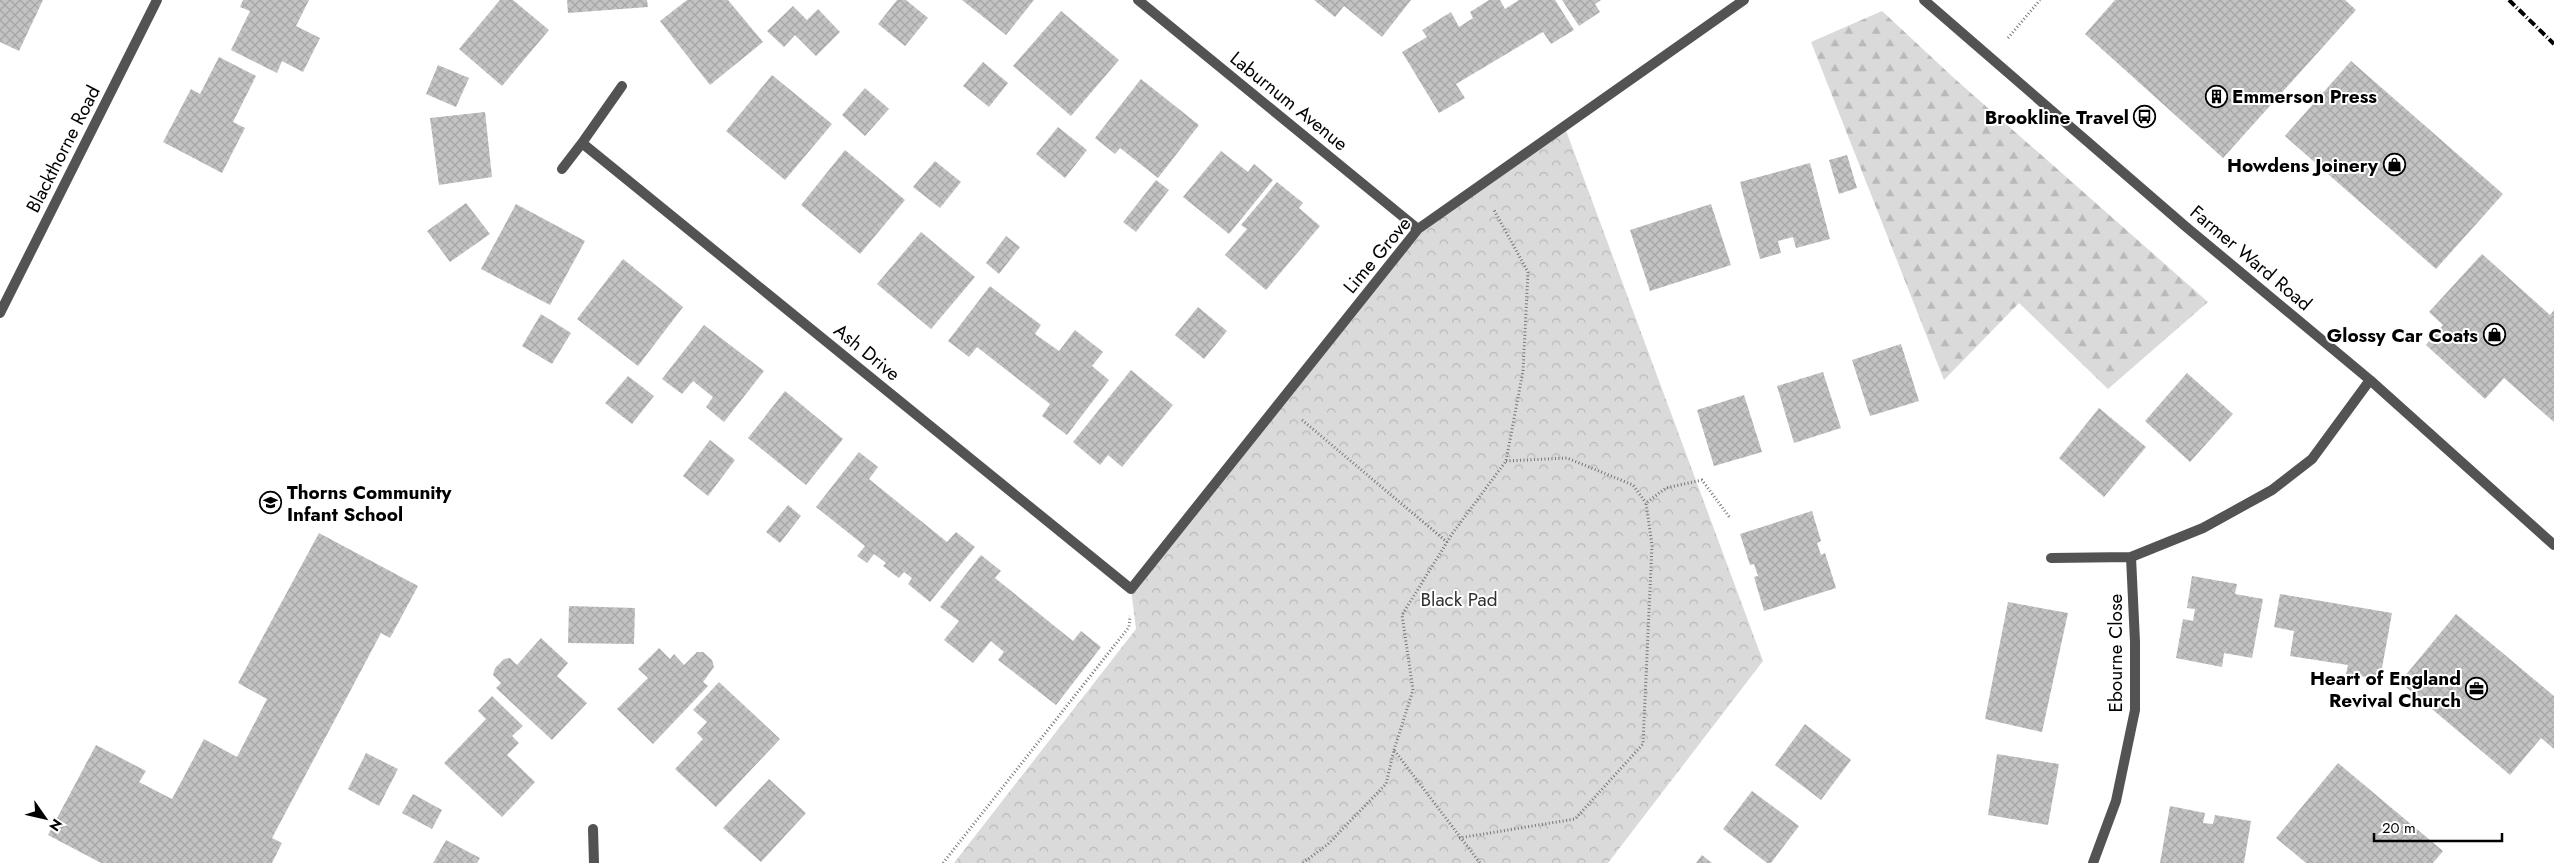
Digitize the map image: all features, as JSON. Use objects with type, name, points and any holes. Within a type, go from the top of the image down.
[{"type":"street","name":"Blackthorne Road","points":[[0,313],[158,0]]},
{"type":"street","name":"Laburnum Avenue","points":[[1138,0],[1418,230]]},
{"type":"street","name":"Lime Grove","points":[[1131,589],[1418,230],[1744,0]]},
{"type":"street","name":"Farmer Ward Road","points":[[1924,0],[2185,226],[2370,380],[2554,544]]},
{"type":"street","points":[[562,169],[622,86]]},
{"type":"street","name":"Ash Drive","points":[[582,143],[1131,589]]},
{"type":"street","points":[[2052,558],[2131,557],[2203,528],[2272,490],[2312,460],[2370,380]]},
{"type":"street","name":"Ebourne Close","points":[[2093,863],[2116,800],[2135,710],[2135,642],[2131,557]]},
{"type":"street","points":[[593,829],[594,863]]},
{"type":"path","points":[[1992,58],[2040,0]]},
{"type":"path","points":[[1304,863],[1328,844],[1386,784],[1394,750],[1413,690],[1402,615],[1447,542],[1506,461],[1523,371],[1528,272],[1480,186]]},
{"type":"path","points":[[1280,402],[1447,542]]},
{"type":"path","points":[[1459,838],[1575,819],[1643,744],[1652,546],[1646,503],[1633,485],[1567,458],[1506,461]]},
{"type":"path","points":[[1646,503],[1666,488],[1702,480],[1730,518]]},
{"type":"path","points":[[943,863],[1129,627],[1131,589]]},
{"type":"path","points":[[1394,750],[1459,838],[1480,863]]},
{"type":"green space","points":[[1882,11],[1955,79],[2208,302],[2108,389],[2019,303],[1944,380],[1811,42]]},
{"type":"green space","name":"Black Pad","points":[[1564,125],[1763,661],[1608,863],[954,863],[1136,629],[1131,589],[1418,229]]},
{"type":"building","points":[[0,0],[43,0],[19,51],[0,42]]},
{"type":"building","points":[[243,0],[309,0],[296,26],[320,38],[303,72],[282,61],[277,73],[231,50],[250,11],[240,7]]},
{"type":"building","points":[[500,0],[513,0],[549,30],[502,86],[459,49]]},
{"type":"building","points":[[567,0],[647,0],[648,7],[568,13]]},
{"type":"building","points":[[687,0],[728,0],[763,42],[710,85],[660,21]]},
{"type":"building","points":[[897,0],[906,0],[928,18],[905,46],[878,24]]},
{"type":"building","points":[[962,0],[1034,0],[1006,35]]},
{"type":"building","points":[[1314,0],[1411,0],[1382,37],[1344,6],[1335,17]]},
{"type":"building","points":[[1489,0],[1500,0],[1505,9],[1519,0],[1555,0],[1574,30],[1551,44],[1543,32],[1456,84],[1465,98],[1439,113],[1402,52],[1427,37],[1422,30],[1451,12],[1459,27],[1473,18],[1470,12]]},
{"type":"building","points":[[1562,0],[1601,0],[1595,4],[1600,12],[1579,26]]},
{"type":"building","name":"Emmerson Press","points":[[2115,0],[2345,0],[2356,10],[2223,158],[2085,34]]},
{"type":"building","points":[[793,6],[807,20],[818,9],[840,32],[816,56],[795,35],[784,47],[767,31]]},
{"type":"building","points":[[1061,11],[1119,60],[1071,116],[1013,66]]},
{"type":"building","points":[[219,57],[256,76],[233,122],[245,128],[222,173],[163,142],[191,89],[200,94]]},
{"type":"building","name":"Howdens Joinery","points":[[2351,61],[2503,194],[2436,269],[2285,136]]},
{"type":"building","points":[[983,62],[1008,83],[989,107],[963,86]]},
{"type":"building","points":[[438,65],[469,78],[456,107],[426,94]]},
{"type":"building","points":[[772,75],[832,124],[785,180],[726,131]]},
{"type":"building","points":[[1141,79],[1199,125],[1158,178],[1120,148],[1115,154],[1095,138]]},
{"type":"building","points":[[865,88],[889,109],[865,136],[842,115]]},
{"type":"building","points":[[485,112],[492,177],[439,185],[430,118]]},
{"type":"building","points":[[1058,127],[1087,150],[1065,178],[1036,154]]},
{"type":"building","points":[[845,150],[905,200],[860,254],[801,205]]},
{"type":"building","points":[[1221,151],[1248,172],[1254,164],[1273,180],[1229,234],[1183,197]]},
{"type":"building","points":[[1847,155],[1857,188],[1839,194],[1829,160]]},
{"type":"building","points":[[935,161],[961,182],[940,208],[913,187]]},
{"type":"building","points":[[1810,163],[1830,239],[1796,248],[1793,237],[1778,241],[1781,253],[1760,259],[1740,182]]},
{"type":"building","points":[[1156,180],[1169,190],[1136,232],[1123,222]]},
{"type":"building","points":[[1277,182],[1303,203],[1299,208],[1320,226],[1266,290],[1225,255],[1247,229],[1241,225]]},
{"type":"building","points":[[466,203],[490,234],[450,262],[427,231]]},
{"type":"building","points":[[516,204],[585,241],[550,305],[481,269]]},
{"type":"building","points":[[1711,204],[1731,265],[1650,291],[1630,230]]},
{"type":"building","points":[[921,232],[975,277],[931,329],[877,284]]},
{"type":"building","points":[[1006,236],[1020,247],[999,274],[986,263]]},
{"type":"building","name":"Glossy Car Coats","points":[[2482,254],[2550,315],[2554,310],[2554,422],[2504,378],[2485,399],[2426,345],[2443,325],[2429,312]]},
{"type":"building","points":[[623,259],[683,307],[638,366],[577,319]]},
{"type":"building","points":[[990,286],[1041,325],[1035,334],[1059,351],[1075,330],[1103,352],[1092,366],[1109,380],[1067,435],[1042,416],[1050,404],[977,347],[969,357],[948,341]]},
{"type":"building","points":[[1198,307],[1227,331],[1204,359],[1175,335]]},
{"type":"building","points":[[541,314],[571,333],[552,364],[522,346]]},
{"type":"building","points":[[704,325],[764,371],[724,422],[706,407],[713,397],[693,381],[682,394],[662,379]]},
{"type":"building","points":[[1901,344],[1919,401],[1870,416],[1852,360]]},
{"type":"building","points":[[1131,370],[1173,405],[1122,467],[1108,455],[1100,465],[1073,442]]},
{"type":"building","points":[[1823,372],[1841,428],[1794,443],[1777,386]]},
{"type":"building","points":[[2187,373],[2233,414],[2190,462],[2145,421]]},
{"type":"building","points":[[628,376],[654,396],[632,424],[605,403]]},
{"type":"building","points":[[785,391],[843,439],[806,485],[748,438]]},
{"type":"building","points":[[1744,395],[1762,452],[1714,466],[1697,410]]},
{"type":"building","points":[[2099,408],[2146,447],[2104,497],[2059,458]]},
{"type":"building","points":[[710,440],[735,460],[708,496],[683,476]]},
{"type":"building","points":[[859,452],[878,467],[869,479],[947,542],[956,532],[975,547],[930,602],[908,584],[912,578],[904,572],[899,578],[883,566],[886,563],[874,554],[867,563],[857,556],[865,546],[816,507]]},
{"type":"building","points":[[788,505],[801,516],[780,543],[766,532]]},
{"type":"building","points":[[1812,511],[1821,541],[1817,543],[1821,555],[1825,553],[1836,588],[1764,611],[1754,577],[1758,576],[1754,564],[1750,565],[1740,534]]},
{"type":"building","points":[[319,533],[418,586],[390,638],[381,633],[272,838],[282,843],[272,863],[101,863],[48,835],[96,745],[146,771],[139,782],[172,799],[204,739],[237,757],[267,699],[238,683]]},
{"type":"building","points":[[981,555],[1001,571],[995,578],[1073,641],[1081,631],[1101,647],[1056,705],[998,660],[1004,652],[991,641],[973,663],[944,640],[959,621],[940,607]]},
{"type":"building","points":[[2192,576],[2237,584],[2235,594],[2263,599],[2252,658],[2224,653],[2222,667],[2176,658],[2183,619],[2193,621],[2195,609],[2187,608]]},
{"type":"building","points":[[2280,594],[2392,613],[2380,679],[2346,674],[2348,665],[2290,656],[2294,631],[2274,627]]},
{"type":"building","points":[[2008,602],[2068,613],[2042,732],[1985,719]]},
{"type":"building","points":[[569,606],[635,608],[634,644],[568,643]]},
{"type":"building","name":"Heart of England Revival Church","points":[[2456,614],[2554,696],[2554,749],[2541,738],[2510,775],[2400,682]]},
{"type":"building","points":[[541,638],[568,663],[557,676],[587,703],[552,740],[496,688],[501,683],[493,675],[495,668],[504,659],[510,658],[517,665]]},
{"type":"building","points":[[659,648],[670,659],[674,654],[684,665],[697,652],[703,652],[712,660],[714,667],[703,682],[708,686],[653,744],[617,709],[648,678],[638,669]]},
{"type":"building","points":[[719,682],[780,739],[716,807],[675,769],[703,739],[697,733],[707,722],[693,710]]},
{"type":"building","points":[[492,696],[523,726],[512,736],[519,743],[507,755],[535,782],[502,817],[444,763],[486,719],[478,711]]},
{"type":"building","points":[[1805,724],[1851,760],[1821,800],[1775,765]]},
{"type":"building","points":[[366,753],[398,769],[379,806],[348,789]]},
{"type":"building","points":[[1997,754],[2059,764],[2048,825],[1988,815]]},
{"type":"building","points":[[2338,763],[2443,851],[2433,863],[2306,863],[2276,838]]},
{"type":"building","points":[[769,779],[806,813],[761,862],[723,828]]},
{"type":"building","points":[[1752,791],[1799,826],[1771,863],[1767,863],[1723,829]]},
{"type":"building","points":[[413,794],[442,810],[432,829],[402,813]]},
{"type":"building","points":[[2170,806],[2205,813],[2203,823],[2213,824],[2215,815],[2251,821],[2244,863],[2160,863]]},
{"type":"building","points":[[446,840],[480,858],[477,863],[433,863]]},
{"type":"building","points":[[1702,855],[1712,863],[1696,863]]},
{"type":"railway","points":[[2509,0],[2554,44]]},
{"type":"place","name":"Emmerson Press","points":[[2216,96]]},
{"type":"place","name":"Brookline Travel","points":[[2145,117]]},
{"type":"place","name":"Howdens Joinery","points":[[2394,165]]},
{"type":"place","name":"Glossy Car Coats","points":[[2494,335]]},
{"type":"place","name":"Thorns Community Infant School","points":[[271,503]]},
{"type":"place","name":"Heart of England Revival Church","points":[[2477,689]]}]
